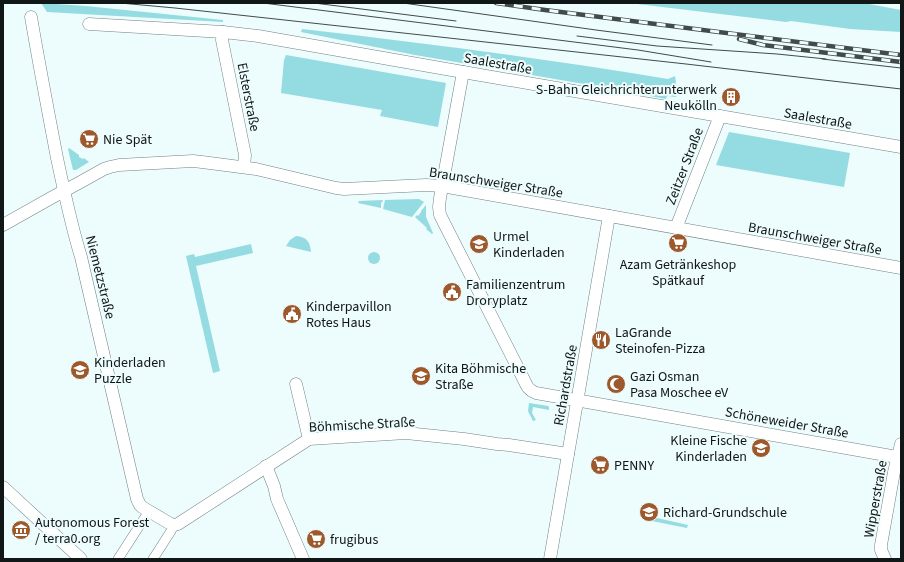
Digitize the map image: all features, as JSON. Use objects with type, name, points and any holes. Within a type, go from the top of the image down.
[{"type":"street","name":"Niemetzstraße","points":[[31,17],[64,191],[81,257],[137,499],[140,505],[168,523],[174,525]]},
{"type":"street","name":"Saalestraße","points":[[89,24],[222,32],[258,36],[901,147]]},
{"type":"street","name":"Elsterstraße","points":[[222,32],[222,40],[245,155],[244,167]]},
{"type":"street","name":"Schöneweider Straße","points":[[463,72],[442,186],[439,207],[440,215],[528,388],[531,391],[898,457]]},
{"type":"street","name":"Zeitzer Straße","points":[[676,228],[720,116]]},
{"type":"street","name":"Braunschweiger Straße","points":[[3,225],[104,169],[119,165],[193,161],[256,169],[344,189],[426,185],[442,186],[901,268]]},
{"type":"street","name":"Richardstraße","points":[[550,559],[609,216]]},
{"type":"street","points":[[296,384],[309,439]]},
{"type":"street","name":"Böhmische Straße","points":[[174,525],[185,520],[309,439],[406,433],[464,439],[568,454]]},
{"type":"street","name":"Wipperstraße","points":[[885,559],[881,550],[881,545],[894,472],[901,444]]},
{"type":"street","points":[[266,466],[274,486],[277,499],[302,559]]},
{"type":"street","points":[[3,487],[81,559]]},
{"type":"street","points":[[118,559],[149,511]]},
{"type":"street","points":[[153,559],[174,525]]},
{"type":"shaded area","points":[[41,3],[223,20],[223,22],[47,12]]},
{"type":"shaded area","points":[[629,3],[864,3],[901,10],[901,32],[850,29]]},
{"type":"shaded area","points":[[302,29],[485,52],[668,79],[675,76],[677,89],[676,97],[667,96],[666,99],[415,55],[301,32]]},
{"type":"shaded area","points":[[286,55],[446,83],[438,127],[380,116],[382,110],[281,93],[284,60]]},
{"type":"shaded area","points":[[729,132],[850,153],[844,187],[716,165]]},
{"type":"shaded area","points":[[69,148],[79,155],[79,157],[84,158],[89,162],[76,170],[73,170]]},
{"type":"shaded area","points":[[419,199],[424,202],[412,217],[383,209],[385,200]]},
{"type":"shaded area","points":[[383,200],[381,203],[381,208],[358,203],[359,201]]},
{"type":"shaded area","points":[[426,205],[426,217],[433,233],[432,234],[415,217],[417,215],[418,216]]},
{"type":"shaded area","points":[[296,236],[307,241],[310,245],[311,252],[286,246],[290,240]]},
{"type":"shaded area","points":[[251,244],[253,253],[196,266],[220,371],[213,373],[186,256],[194,254],[195,257]]},
{"type":"shaded area","points":[[372,252],[376,252],[380,258],[376,264],[372,264],[368,260],[368,256]]},
{"type":"shaded area","points":[[529,403],[548,406],[549,410],[533,407],[532,413],[536,420],[533,421],[528,411]]},
{"type":"shaded area","points":[[648,516],[688,525],[687,528],[647,520]]},
{"type":"tram line","points":[[120,3],[686,64],[901,89]]},
{"type":"tram line","points":[[263,3],[638,50],[711,62]]},
{"type":"tram line","points":[[314,3],[456,21]]},
{"type":"tram line","points":[[403,3],[712,45]]},
{"type":"tram line","points":[[577,36],[657,46],[777,54],[826,59]]},
{"type":"tram line","points":[[822,59],[901,68]]},
{"type":"railway","points":[[496,3],[901,55]]},
{"type":"railway","points":[[739,39],[763,45],[901,62]]},
{"type":"place","name":"S-Bahn Gleichrichterunterwerk Neukölln","points":[[731,97]]},
{"type":"place","name":"Nie Spät","points":[[89,139]]},
{"type":"place","name":"Azam Getränkeshop Spätkauf","points":[[678,243]]},
{"type":"place","name":"Urmel Kinderladen","points":[[479,244]]},
{"type":"place","name":"Familienzentrum Droryplatz","points":[[452,292]]},
{"type":"place","name":"Kinderpavillon Rotes Haus","points":[[292,314]]},
{"type":"place","name":"LaGrande Steinofen-Pizza","points":[[601,340]]},
{"type":"place","name":"Kinderladen Puzzle","points":[[80,370]]},
{"type":"place","name":"Kita Böhmische Straße","points":[[421,376]]},
{"type":"place","name":"Gazi Osman Pasa Moschee eV","points":[[616,384]]},
{"type":"place","name":"Kleine Fische Kinderladen","points":[[761,448]]},
{"type":"place","name":"PENNY","points":[[600,465]]},
{"type":"place","name":"Richard-Grundschule","points":[[649,512]]},
{"type":"place","name":"Autonomous Forest / terra0.org","points":[[21,530]]},
{"type":"place","name":"frugibus","points":[[316,539]]}]
